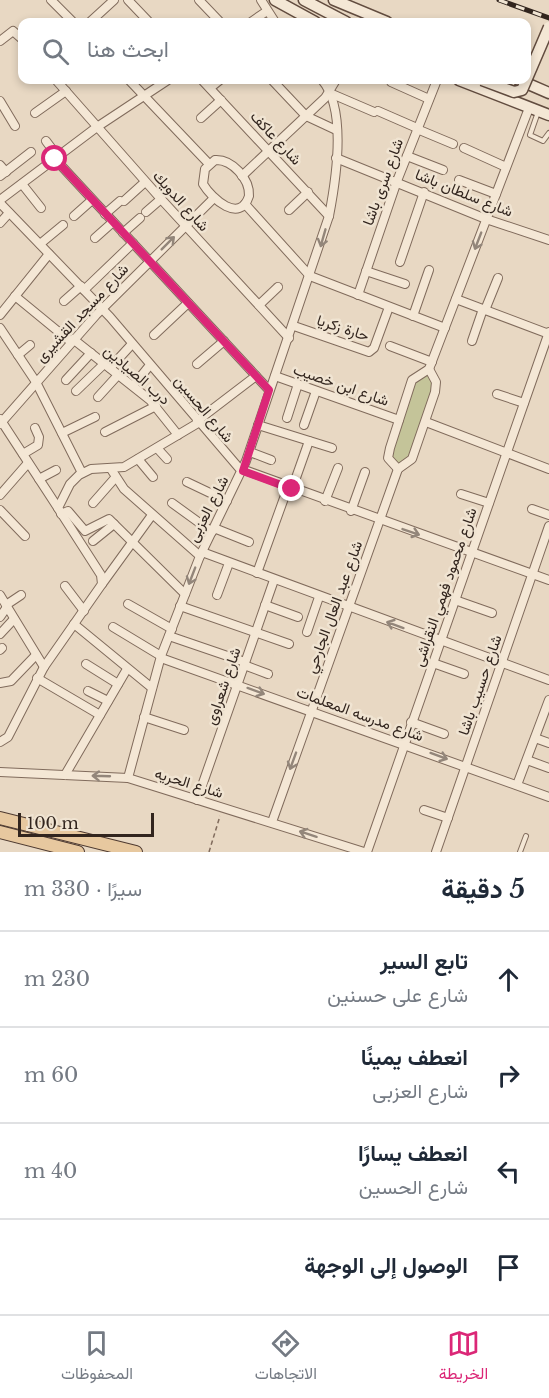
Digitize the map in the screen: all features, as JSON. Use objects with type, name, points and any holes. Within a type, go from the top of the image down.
[{"type":"main road","points":[[275,0],[308,18]]},
{"type":"main road","points":[[304,0],[338,18]]},
{"type":"main road","points":[[334,0],[377,18]]},
{"type":"main road","points":[[531,69],[549,27]]},
{"type":"main road","points":[[469,84],[539,112]]},
{"type":"main road","points":[[493,84],[514,92],[522,90],[525,84]]},
{"type":"main road","points":[[528,84],[549,93]]},
{"type":"main road","points":[[0,818],[136,852]]},
{"type":"main road","points":[[0,832],[78,852]]},
{"type":"street","points":[[51,0],[69,18]]},
{"type":"street","points":[[94,18],[114,0]]},
{"type":"street","points":[[128,0],[145,18]]},
{"type":"street","points":[[199,0],[216,18]]},
{"type":"street","points":[[261,0],[271,18]]},
{"type":"street","points":[[257,18],[267,11]]},
{"type":"street","points":[[0,41],[13,31],[18,35]]},
{"type":"street","name":"شارع الدويك","points":[[60,84],[145,182],[289,338]]},
{"type":"street","points":[[133,84],[210,164]]},
{"type":"street","points":[[0,202],[97,128],[162,84]]},
{"type":"street","name":"شارع عاكف","points":[[206,84],[330,216]]},
{"type":"street","points":[[210,88],[215,84]]},
{"type":"street","points":[[276,84],[306,116],[336,130]]},
{"type":"street","points":[[325,84],[331,92],[453,144]]},
{"type":"street","points":[[242,176],[326,98],[334,84]]},
{"type":"street","points":[[395,84],[429,99]]},
{"type":"street","name":"شارع سرى باشا","points":[[358,295],[397,181],[435,84]]},
{"type":"street","points":[[35,113],[66,91]]},
{"type":"street","name":"شارع العزبى","points":[[128,778],[161,657],[201,554],[243,471],[330,216],[336,159],[336,130],[331,92]]},
{"type":"street","points":[[201,118],[221,100]]},
{"type":"street","points":[[0,101],[15,126]]},
{"type":"street","points":[[390,346],[430,366],[436,387],[412,459],[398,469],[390,462],[388,453],[412,380],[430,366],[506,167],[539,112]]},
{"type":"street","points":[[46,141],[56,158],[105,214],[269,390]]},
{"type":"street","points":[[464,148],[506,167]]},
{"type":"street","points":[[0,165],[3,174],[31,152]]},
{"type":"street","points":[[407,156],[443,170]]},
{"type":"street","name":"شارع سلطان باشا","points":[[336,159],[397,181],[486,219],[549,240]]},
{"type":"street","points":[[215,160],[226,161],[242,176],[249,191],[245,204],[233,209],[226,208],[214,198],[202,179],[205,169],[215,160]]},
{"type":"street","points":[[459,180],[496,194]]},
{"type":"street","points":[[105,214],[145,182]]},
{"type":"street","points":[[22,184],[41,208]]},
{"type":"street","points":[[289,210],[308,192]]},
{"type":"street","points":[[400,262],[424,192]]},
{"type":"street","name":"شارع مسجد القشيرى","points":[[1,422],[102,308],[214,198]]},
{"type":"street","points":[[123,233],[161,199]]},
{"type":"street","points":[[74,216],[93,200]]},
{"type":"street","name":"شارع الحسين","points":[[0,202],[102,308],[197,422],[243,471],[549,580]]},
{"type":"street","points":[[245,204],[310,276],[445,328]]},
{"type":"street","points":[[0,223],[9,213]]},
{"type":"street","points":[[95,238],[113,222]]},
{"type":"street","points":[[40,244],[63,225]]},
{"type":"street","points":[[64,301],[133,243]]},
{"type":"street","points":[[0,315],[49,254]]},
{"type":"street","points":[[413,316],[429,270]]},
{"type":"street","points":[[366,271],[405,284]]},
{"type":"street","points":[[472,341],[498,278]]},
{"type":"street","points":[[259,305],[278,287]]},
{"type":"street","name":"درب الصيادين","points":[[15,296],[133,386],[156,406],[178,435]]},
{"type":"street","points":[[456,299],[549,333]]},
{"type":"street","points":[[154,335],[188,303]]},
{"type":"street","name":"حارة زكريا","points":[[294,326],[369,352],[374,348],[388,307]]},
{"type":"street","points":[[0,328],[36,382],[82,473]]},
{"type":"street","name":"شارع محمود فهمي النقراشى","points":[[365,852],[549,333]]},
{"type":"street","points":[[197,364],[224,341]]},
{"type":"street","points":[[76,391],[132,344]]},
{"type":"street","points":[[18,355],[30,345]]},
{"type":"street","points":[[66,380],[91,353]]},
{"type":"street","points":[[133,386],[150,365]]},
{"type":"street","points":[[98,397],[118,375]]},
{"type":"street","points":[[60,511],[70,484],[82,473],[97,468],[124,467],[197,422],[256,376]]},
{"type":"street","name":"شارع ابن خصيب","points":[[275,376],[399,420]]},
{"type":"street","points":[[287,418],[298,384]]},
{"type":"street","points":[[304,425],[316,391]]},
{"type":"street","points":[[497,394],[524,403]]},
{"type":"street","points":[[105,432],[156,406]]},
{"type":"street","points":[[62,433],[95,417]]},
{"type":"street","points":[[1,422],[101,575],[102,584]]},
{"type":"street","points":[[426,422],[549,469]]},
{"type":"street","points":[[258,425],[332,448]]},
{"type":"street","points":[[23,454],[38,445],[39,440],[35,428]]},
{"type":"street","points":[[257,573],[309,441]]},
{"type":"street","points":[[157,448],[167,459]]},
{"type":"street","points":[[250,452],[272,460]]},
{"type":"street","points":[[138,459],[153,477]]},
{"type":"street","points":[[0,495],[28,463]]},
{"type":"street","points":[[325,501],[338,468]]},
{"type":"street","points":[[111,469],[115,478],[152,515],[201,554],[549,680]]},
{"type":"street","name":"شارع عبد العال الجارحي","points":[[272,822],[398,469]]},
{"type":"street","points":[[39,479],[56,470]]},
{"type":"street","points":[[351,511],[365,472]]},
{"type":"street","points":[[93,503],[115,478]]},
{"type":"street","points":[[187,482],[227,501]]},
{"type":"street","points":[[461,494],[489,503]]},
{"type":"street","points":[[171,503],[213,530],[249,542]]},
{"type":"street","points":[[532,509],[549,515]]},
{"type":"street","points":[[0,510],[25,536]]},
{"type":"street","points":[[60,511],[68,511],[85,531],[107,518],[185,594]]},
{"type":"street","points":[[0,742],[8,737],[44,667],[152,515]]},
{"type":"street","points":[[93,541],[114,524]]},
{"type":"street","name":"شارع حسيب باشا","points":[[436,852],[549,526]]},
{"type":"street","points":[[217,595],[229,563]]},
{"type":"street","name":"شارع شعراوى","points":[[197,800],[274,580]]},
{"type":"street","points":[[64,586],[84,610]]},
{"type":"street","points":[[0,595],[44,667]]},
{"type":"street","points":[[0,617],[7,606],[21,595]]},
{"type":"street","points":[[307,632],[320,597]]},
{"type":"street","points":[[456,600],[492,613]]},
{"type":"street","points":[[128,604],[171,632],[268,674]]},
{"type":"street","points":[[265,605],[298,617]]},
{"type":"street","points":[[180,606],[289,644]]},
{"type":"street","points":[[0,634],[14,619]]},
{"type":"street","points":[[74,624],[152,688]]},
{"type":"street","name":"شارع مدرسه المعلمات","points":[[113,627],[161,657],[549,797]]},
{"type":"street","points":[[0,683],[11,681],[36,655]]},
{"type":"street","points":[[433,663],[464,674]]},
{"type":"street","points":[[86,664],[118,684]]},
{"type":"street","points":[[65,775],[127,669]]},
{"type":"street","points":[[37,678],[100,715]]},
{"type":"street","points":[[88,691],[108,701]]},
{"type":"street","points":[[518,785],[549,700]]},
{"type":"street","points":[[144,717],[184,730]]},
{"type":"street","points":[[411,722],[444,734]]},
{"type":"street","points":[[535,738],[549,743]]},
{"type":"street","points":[[527,760],[549,768]]},
{"type":"street","name":"شارع الحريه","points":[[0,772],[128,778],[365,852]]},
{"type":"street","points":[[424,810],[448,818]]},
{"type":"lane","points":[[539,112],[530,135],[543,141],[549,133]]},
{"type":"lane","points":[[520,852],[526,836]]},
{"type":"path","points":[[209,852],[223,807]]},
{"type":"green space","points":[[429,372],[433,386],[408,459],[398,465],[391,456],[415,382]]},
{"type":"railway","points":[[499,0],[549,18]]},
{"type":"route","points":[[55,159],[269,390],[243,471],[292,489]]}]
